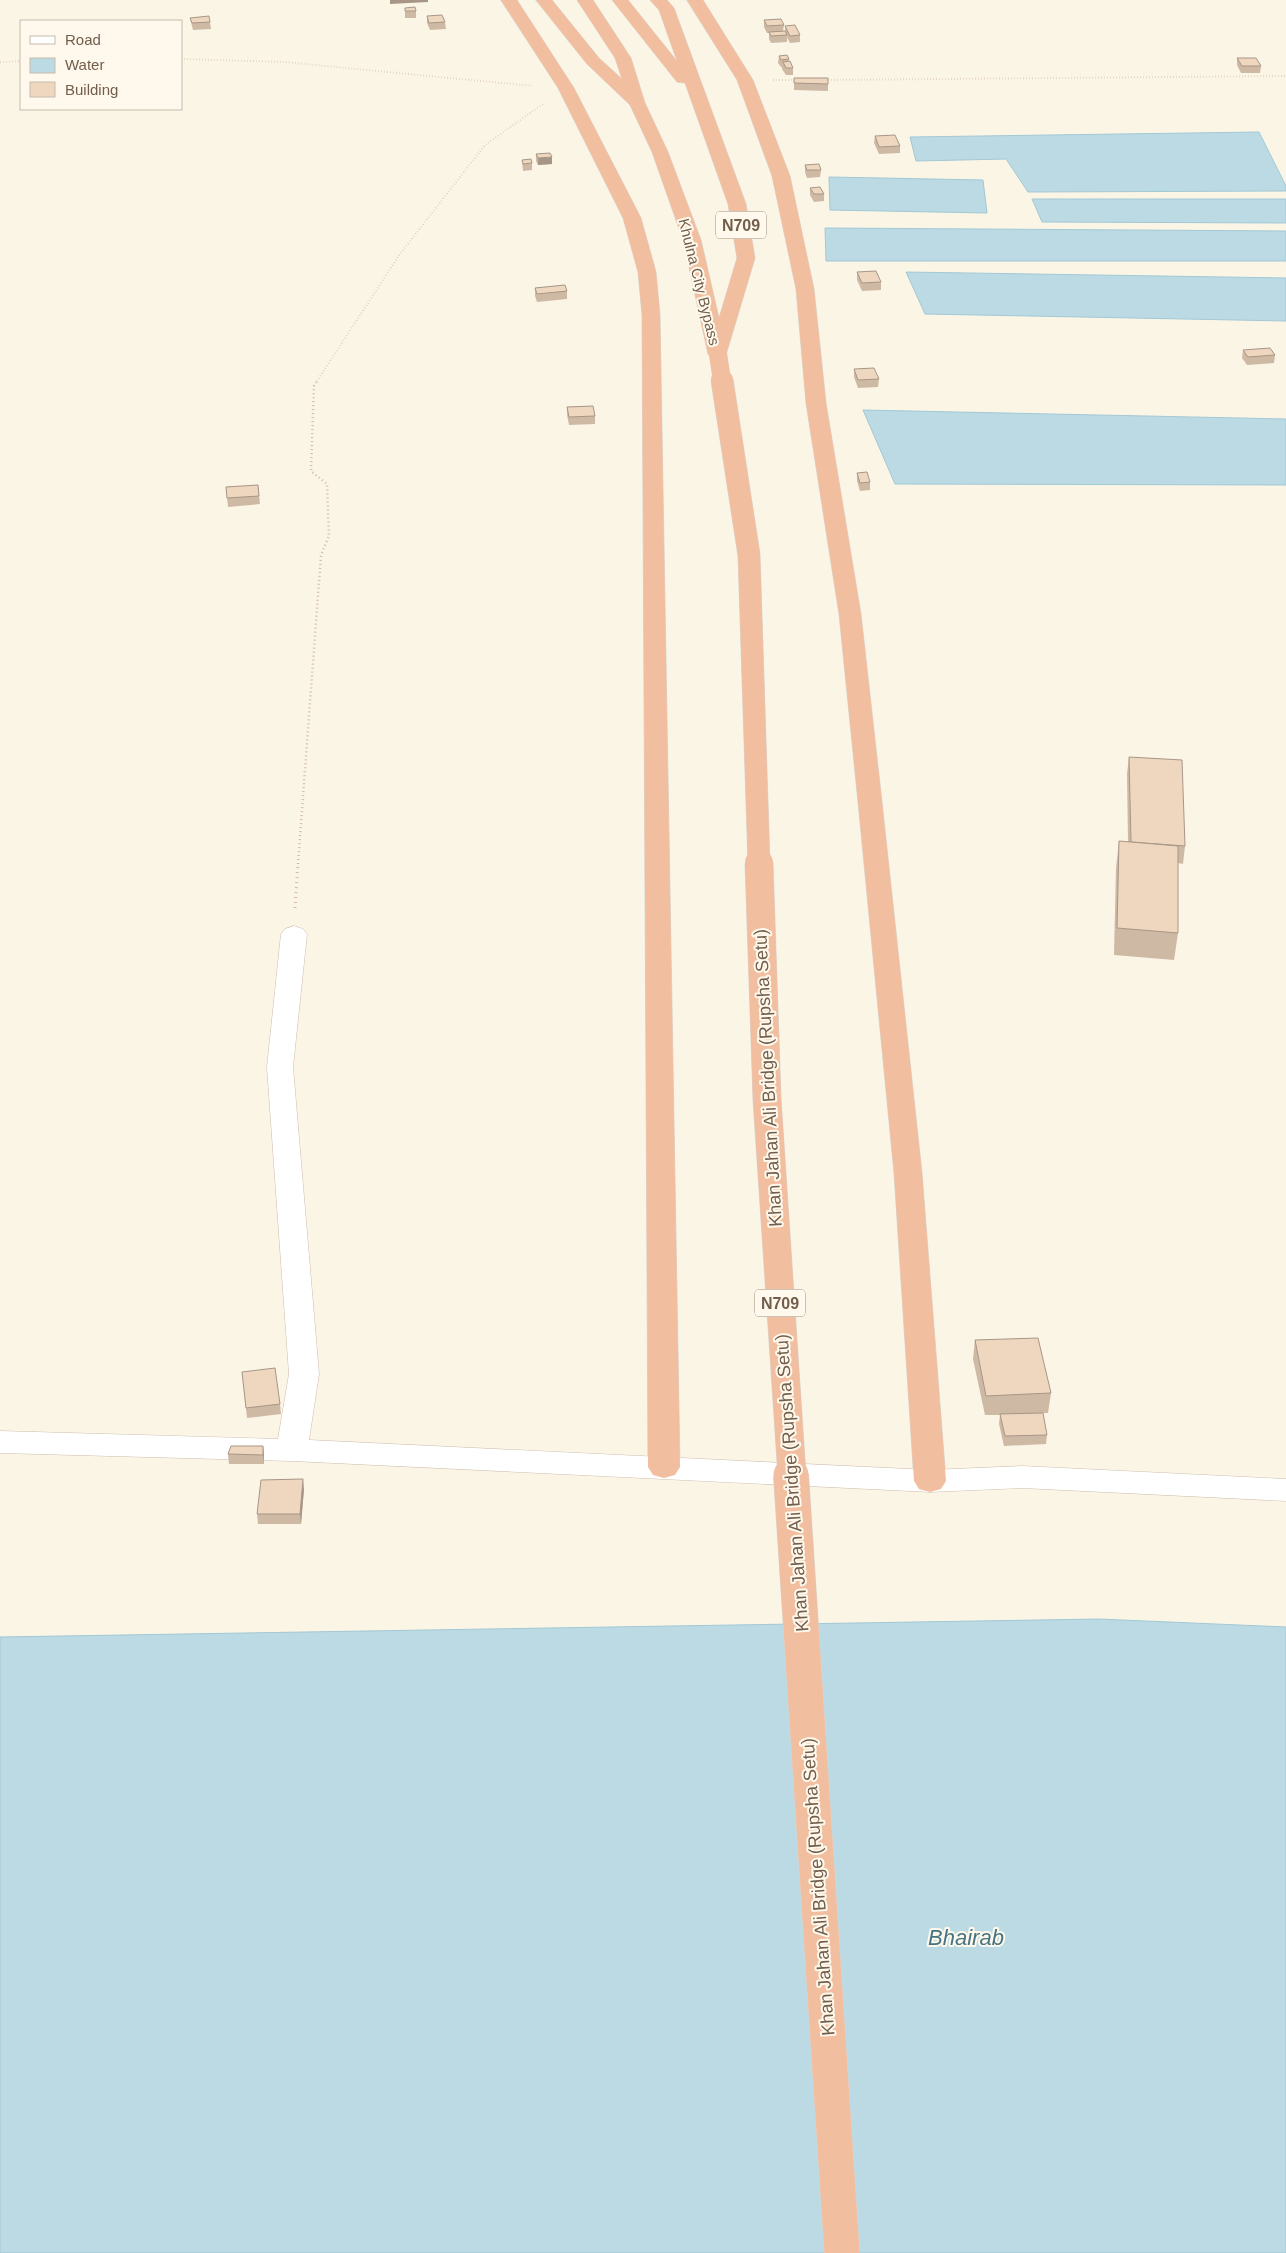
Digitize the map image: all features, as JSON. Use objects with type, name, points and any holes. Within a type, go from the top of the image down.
[{"type":"highway","points":[[509,0],[566,88],[632,218],[647,272],[651,315],[664,1467]]},
{"type":"highway","name":"Khulna City Bypass","points":[[544,0],[593,61],[637,103]]},
{"type":"highway","name":"Khulna City Bypass","points":[[599,0],[636,56],[637,103]]},
{"type":"highway","name":"Khulna City Bypass","points":[[620,0],[700,99]]},
{"type":"highway","name":"Khulna City Bypass","points":[[674,0],[679,7],[694,50],[700,99]]},
{"type":"highway","points":[[695,0],[745,80],[781,176],[805,289],[816,403],[850,614],[908,1173],[930,1481]]},
{"type":"highway","name":"Khulna City Bypass","points":[[651,2],[700,99],[737,204],[746,258],[718,354]]},
{"type":"highway","name":"Khulna City Bypass","points":[[579,4],[637,103],[660,152],[692,240],[718,354]]},
{"type":"highway","name":"Khan Jahan Ali Bridge (Rupsha Setu)","points":[[718,354],[749,555],[766,1099],[842,2253]]},
{"type":"street","points":[[292,1450],[304,1374],[280,1067],[294,934]]},
{"type":"street","points":[[0,1442],[292,1450],[930,1481],[1022,1477],[1286,1490]]},
{"type":"path","points":[[182,59],[284,62],[534,86]]},
{"type":"path","points":[[0,62],[20,61]]},
{"type":"path","points":[[819,80],[1286,76]]},
{"type":"path","points":[[745,80],[801,80]]},
{"type":"path","points":[[294,934],[321,555],[328,536],[327,484],[311,472],[314,386],[400,254],[485,146],[566,88]]},
{"type":"water","points":[[1259,132],[1286,186],[1286,191],[1028,192],[1006,159],[916,161],[910,137]]},
{"type":"water","points":[[829,177],[983,180],[987,213],[830,210]]},
{"type":"water","points":[[1032,199],[1286,199],[1286,223],[1042,222]]},
{"type":"water","points":[[825,228],[1286,231],[1286,261],[826,261]]},
{"type":"water","points":[[906,272],[1286,278],[1286,321],[925,314]]},
{"type":"water","points":[[863,410],[1286,419],[1286,485],[895,484]]},
{"type":"water","name":"Bhairab","points":[[1099,1619],[1286,1627],[1286,2253],[0,2253],[0,1637]]},
{"type":"building","points":[[415,7],[416,11],[405,11],[405,8]]},
{"type":"building","points":[[442,15],[445,22],[429,23],[427,16]]},
{"type":"building","points":[[209,16],[210,22],[192,23],[190,18]]},
{"type":"building","points":[[781,19],[784,25],[767,26],[764,20]]},
{"type":"building","points":[[795,25],[800,35],[790,36],[785,26]]},
{"type":"building","points":[[785,31],[787,35],[771,36],[769,32]]},
{"type":"building","points":[[787,55],[789,59],[781,60],[779,56]]},
{"type":"building","points":[[1237,58],[1256,58],[1261,66],[1242,66]]},
{"type":"building","points":[[790,61],[793,68],[786,68],[783,62]]},
{"type":"building","points":[[794,78],[828,78],[828,84],[794,83]]},
{"type":"building","points":[[895,135],[900,146],[879,147],[875,136]]},
{"type":"building","points":[[550,153],[552,157],[538,158],[536,154]]},
{"type":"building","points":[[531,159],[532,163],[523,164],[522,160]]},
{"type":"building","points":[[819,164],[821,170],[807,170],[805,165]]},
{"type":"building","points":[[820,187],[824,194],[814,194],[810,188]]},
{"type":"building","points":[[876,271],[881,282],[862,283],[857,272]]},
{"type":"building","points":[[565,285],[567,291],[537,294],[535,288]]},
{"type":"building","points":[[1270,348],[1275,355],[1248,357],[1243,350]]},
{"type":"building","points":[[874,368],[879,379],[858,380],[854,369]]},
{"type":"building","points":[[593,406],[595,416],[569,417],[567,407]]},
{"type":"building","points":[[867,472],[870,482],[860,483],[857,473]]},
{"type":"building","points":[[258,485],[259,496],[227,498],[226,487]]},
{"type":"building","points":[[1129,757],[1182,760],[1185,846],[1131,842]]},
{"type":"building","points":[[1119,841],[1178,846],[1178,933],[1117,928]]},
{"type":"building","points":[[1038,1338],[1051,1393],[986,1396],[975,1340]]},
{"type":"building","points":[[275,1368],[280,1404],[246,1408],[242,1372]]},
{"type":"building","points":[[1043,1413],[1047,1435],[1005,1436],[1000,1414]]},
{"type":"building","points":[[231,1446],[263,1446],[263,1455],[228,1454]]},
{"type":"building","points":[[303,1479],[300,1514],[257,1514],[261,1480]]}]
